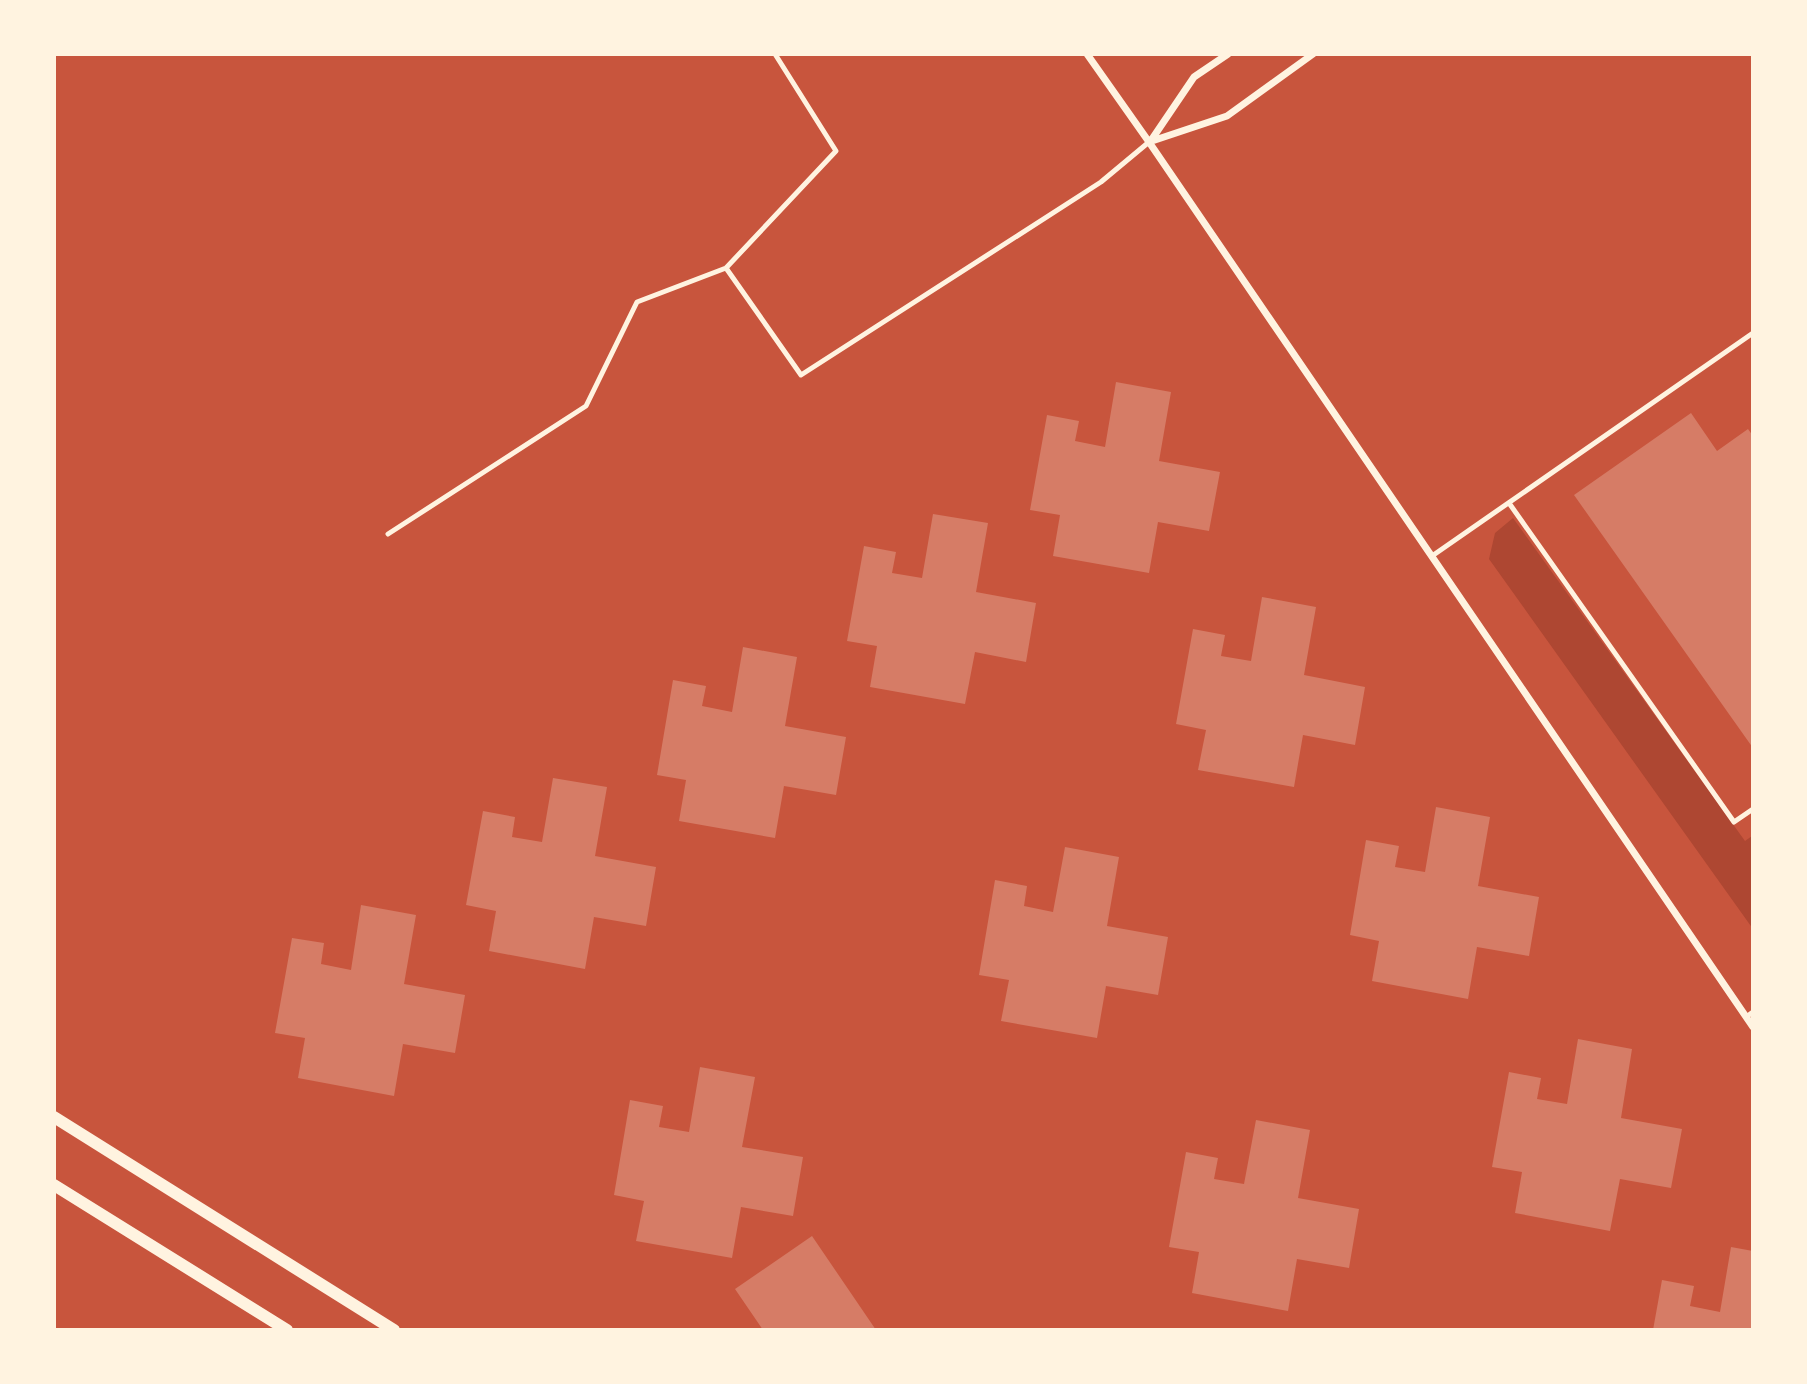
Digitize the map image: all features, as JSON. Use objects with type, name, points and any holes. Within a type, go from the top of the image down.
[{"type":"street","points":[[1087,54],[1749,1015],[1753,1027]]},
{"type":"street","points":[[1149,142],[1194,77],[1228,54]]},
{"type":"street","points":[[1149,142],[1227,116],[1313,54]]},
{"type":"street","points":[[54,1118],[394,1330]]},
{"type":"street","points":[[54,1185],[288,1330]]},
{"type":"lane","points":[[388,534],[586,406],[637,302],[726,268],[836,151],[775,54]]},
{"type":"lane","points":[[726,268],[801,375],[1101,182],[1149,142]]},
{"type":"lane","points":[[1432,556],[1753,333]]},
{"type":"lane","points":[[1509,502],[1734,822],[1753,809]]},
{"type":"shaded area","points":[[1513,518],[1745,841],[1752,836],[1753,929],[1489,559],[1495,533]]},
{"type":"building","points":[[1116,382],[1171,392],[1159,461],[1220,472],[1209,531],[1158,522],[1149,573],[1053,556],[1060,515],[1030,510],[1047,415],[1079,421],[1075,441],[1105,447]]},
{"type":"building","points":[[1691,413],[1717,451],[1748,429],[1753,436],[1753,748],[1574,495]]},
{"type":"building","points":[[933,514],[988,523],[976,592],[1036,603],[1026,662],[975,652],[965,704],[870,687],[877,646],[847,641],[864,546],[896,552],[892,573],[922,578]]},
{"type":"building","points":[[1262,597],[1316,607],[1304,675],[1365,687],[1355,745],[1303,735],[1294,787],[1198,770],[1206,730],[1176,724],[1193,629],[1225,635],[1221,656],[1251,661]]},
{"type":"building","points":[[743,647],[797,657],[785,726],[846,737],[836,795],[784,786],[775,838],[679,821],[686,780],[657,775],[673,680],[706,686],[702,706],[732,712]]},
{"type":"building","points":[[553,778],[607,787],[595,856],[656,867],[646,926],[594,917],[585,969],[489,951],[496,911],[466,905],[483,811],[515,817],[512,837],[542,842]]},
{"type":"building","points":[[1436,807],[1490,817],[1478,886],[1539,897],[1529,956],[1477,947],[1468,999],[1372,981],[1379,941],[1350,935],[1366,840],[1399,846],[1395,867],[1425,872]]},
{"type":"building","points":[[1065,847],[1119,857],[1107,926],[1168,937],[1158,995],[1106,986],[1097,1038],[1001,1021],[1009,980],[979,975],[995,880],[1027,886],[1024,906],[1053,912]]},
{"type":"building","points":[[361,905],[416,915],[404,984],[465,995],[455,1053],[403,1044],[394,1096],[298,1078],[305,1038],[275,1033],[292,938],[324,943],[321,964],[351,970]]},
{"type":"building","points":[[1578,1039],[1632,1049],[1621,1118],[1682,1129],[1671,1188],[1620,1179],[1610,1231],[1515,1213],[1522,1172],[1492,1167],[1509,1072],[1541,1078],[1537,1099],[1567,1104]]},
{"type":"building","points":[[700,1067],[755,1077],[742,1147],[803,1157],[793,1216],[741,1207],[732,1258],[636,1241],[644,1201],[614,1195],[630,1100],[663,1106],[659,1127],[689,1132]]},
{"type":"building","points":[[1256,1120],[1310,1130],[1298,1198],[1359,1209],[1349,1268],[1297,1259],[1288,1311],[1192,1293],[1199,1252],[1169,1247],[1186,1152],[1218,1158],[1214,1179],[1244,1184]]},
{"type":"building","points":[[812,1236],[876,1330],[763,1330],[735,1289]]},
{"type":"building","points":[[1731,1247],[1753,1251],[1753,1330],[1653,1330],[1662,1280],[1694,1286],[1690,1306],[1720,1312]]}]
